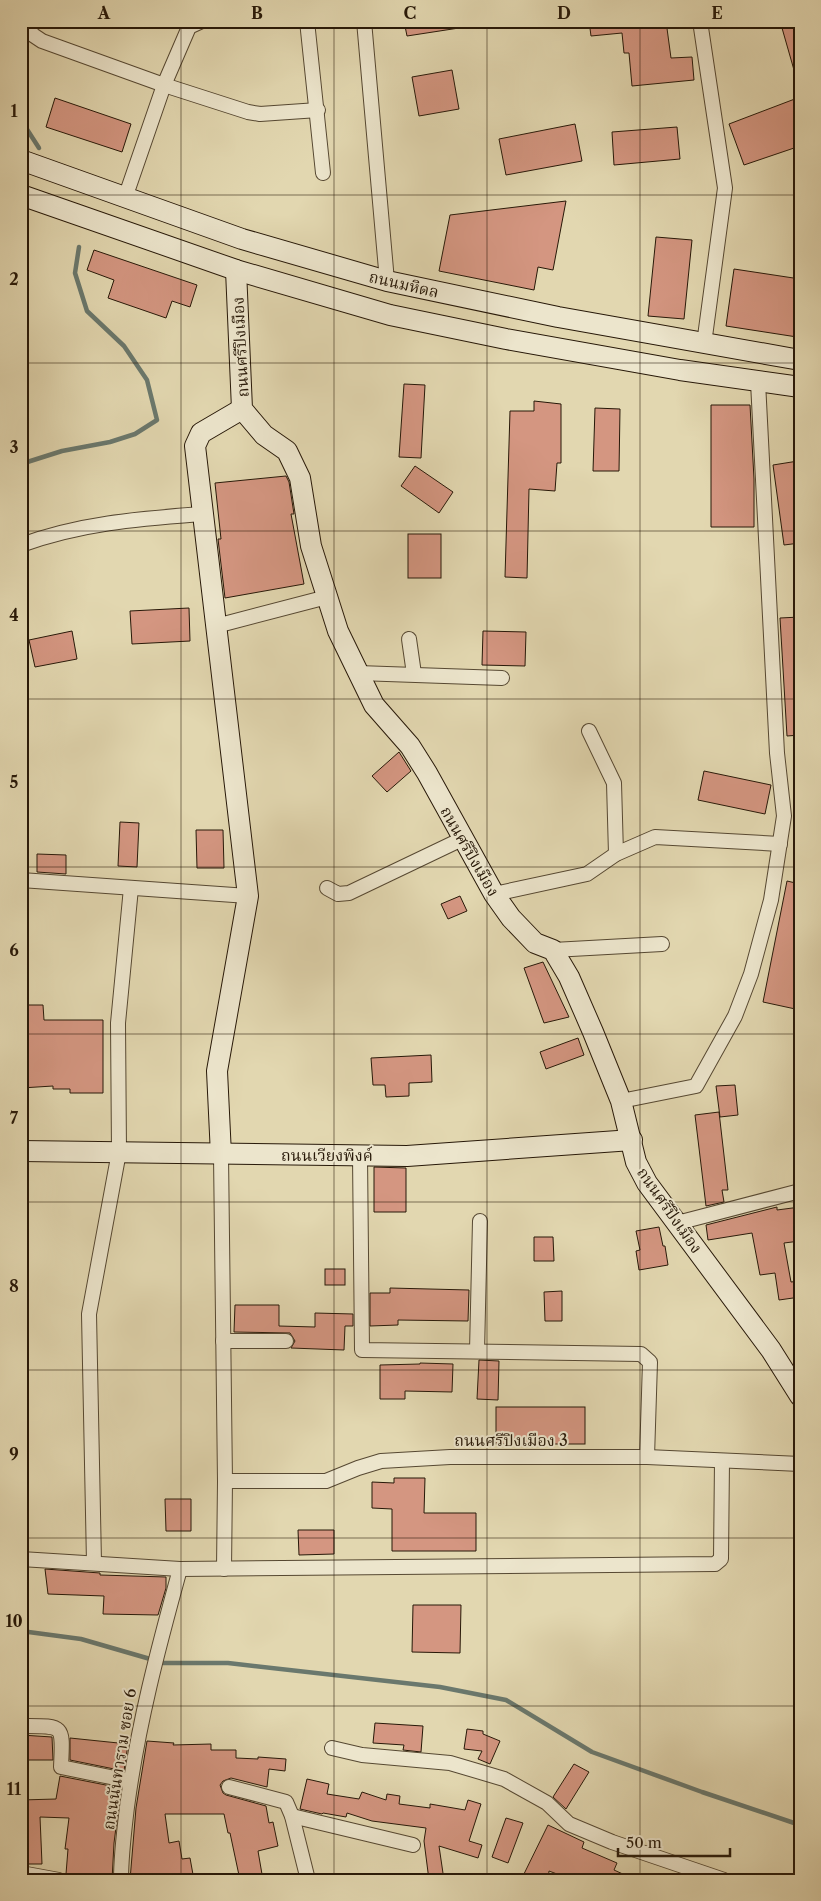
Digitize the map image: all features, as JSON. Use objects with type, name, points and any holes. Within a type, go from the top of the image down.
[{"type":"street","points":[[23,21],[33,35],[42,41],[164,85],[248,112],[260,114],[318,110]]},
{"type":"street","points":[[125,198],[164,85],[189,27],[202,21]]},
{"type":"street","points":[[307,21],[318,110],[323,173]]},
{"type":"street","points":[[364,21],[387,281]]},
{"type":"street","points":[[700,21],[725,188],[704,344]]},
{"type":"street","name":"ถนนมหิดล","points":[[21,160],[242,239],[387,281],[558,318],[800,360]]},
{"type":"street","name":"ถนนมหิดล","points":[[21,195],[236,270],[399,317],[506,339],[758,382],[800,387]]},
{"type":"street","name":"ถนนศรีปิงเมือง","points":[[236,270],[242,408],[264,434],[287,451],[300,478],[311,546],[338,630],[358,674],[374,705],[410,746],[427,773],[494,894],[511,918],[535,943],[553,950],[569,977],[593,1032],[621,1102],[636,1162],[647,1183],[771,1350],[800,1396]]},
{"type":"street","points":[[621,1102],[696,1086],[735,1016],[751,974],[771,900],[784,816],[777,753],[758,382]]},
{"type":"street","points":[[224,1569],[224,1341],[221,1155],[217,1071],[248,896],[195,446],[201,433],[242,408]]},
{"type":"street","points":[[21,545],[77,528],[131,520],[202,514]]},
{"type":"street","points":[[216,626],[327,597]]},
{"type":"street","points":[[409,639],[414,674]]},
{"type":"street","points":[[358,674],[414,674],[502,678]]},
{"type":"street","points":[[589,731],[614,783],[616,854]]},
{"type":"street","points":[[494,894],[587,874],[616,854],[655,837],[780,844]]},
{"type":"street","points":[[327,888],[338,894],[349,893],[462,838]]},
{"type":"street","points":[[21,880],[248,896]]},
{"type":"street","points":[[94,1563],[89,1314],[119,1152],[118,1023],[131,888]]},
{"type":"street","points":[[553,950],[662,944]]},
{"type":"street","name":"ถนนเวียงพิงค์","points":[[21,1151],[407,1156],[632,1140]]},
{"type":"street","points":[[360,1156],[362,1350],[641,1354],[650,1362],[647,1457]]},
{"type":"street","points":[[677,1224],[800,1191]]},
{"type":"street","points":[[477,1351],[480,1221]]},
{"type":"street","points":[[224,1341],[286,1341]]},
{"type":"street","name":"ถนนศรีปิงเมือง 3","points":[[225,1481],[326,1482],[358,1468],[381,1462],[450,1457],[647,1457],[722,1462],[800,1464]]},
{"type":"street","points":[[21,1559],[224,1569],[715,1564],[720,1559],[722,1462]]},
{"type":"street","name":"ถนนนันทาราม ซอย 6","points":[[121,1880],[121,1858],[130,1781],[149,1683],[180,1568]]},
{"type":"street","points":[[21,1726],[52,1726],[59,1730],[62,1736],[61,1767],[130,1781]]},
{"type":"street","points":[[332,1748],[362,1755],[450,1763],[504,1779],[547,1804],[569,1824],[612,1842],[724,1880]]},
{"type":"street","points":[[228,1787],[286,1802],[292,1816],[308,1880]]},
{"type":"street","points":[[292,1816],[413,1845]]},
{"type":"street","points":[[21,1873],[59,1880]]},
{"type":"building","points":[[404,21],[459,21],[459,28],[407,36]]},
{"type":"building","points":[[589,21],[666,21],[671,58],[692,57],[694,80],[632,86],[629,53],[624,53],[622,33],[591,36]]},
{"type":"building","points":[[800,21],[800,76],[796,77],[782,28]]},
{"type":"building","points":[[452,70],[459,109],[419,116],[412,77]]},
{"type":"building","points":[[800,97],[800,146],[744,165],[729,124]]},
{"type":"building","points":[[55,98],[131,124],[122,152],[46,127]]},
{"type":"building","points":[[575,124],[582,161],[506,175],[499,139]]},
{"type":"building","points":[[677,127],[680,159],[614,165],[612,132]]},
{"type":"building","points":[[566,201],[553,270],[538,267],[534,290],[439,271],[450,215]]},
{"type":"building","points":[[656,237],[692,240],[684,319],[648,316]]},
{"type":"building","points":[[94,250],[197,285],[190,307],[172,301],[166,318],[108,298],[114,280],[87,270]]},
{"type":"building","points":[[734,269],[800,279],[800,320],[797,337],[726,326]]},
{"type":"building","points":[[404,384],[425,385],[421,458],[399,457]]},
{"type":"building","points":[[534,401],[561,404],[561,463],[557,463],[555,491],[529,489],[527,578],[505,577],[510,411],[534,411]]},
{"type":"building","points":[[711,405],[750,405],[754,479],[754,527],[711,527]]},
{"type":"building","points":[[595,408],[620,409],[619,471],[593,471]]},
{"type":"building","points":[[798,461],[800,475],[800,543],[784,545],[773,465]]},
{"type":"building","points":[[415,466],[453,492],[439,513],[401,486]]},
{"type":"building","points":[[286,476],[289,482],[294,514],[291,514],[304,584],[225,598],[218,539],[221,539],[215,483]]},
{"type":"building","points":[[408,534],[441,534],[441,578],[408,578]]},
{"type":"building","points":[[189,608],[190,641],[132,644],[130,611]]},
{"type":"building","points":[[800,617],[800,735],[787,736],[780,618]]},
{"type":"building","points":[[72,631],[77,659],[35,667],[29,640]]},
{"type":"building","points":[[483,631],[526,632],[525,666],[482,665]]},
{"type":"building","points":[[399,752],[411,771],[387,792],[372,776]]},
{"type":"building","points":[[704,771],[771,785],[765,814],[698,800]]},
{"type":"building","points":[[120,822],[139,823],[137,867],[118,866]]},
{"type":"building","points":[[196,830],[223,830],[224,868],[197,868]]},
{"type":"building","points":[[37,854],[66,855],[66,874],[37,872]]},
{"type":"building","points":[[787,881],[800,884],[800,957],[796,976],[800,977],[800,1010],[763,1002]]},
{"type":"building","points":[[460,896],[467,911],[448,919],[441,904]]},
{"type":"building","points":[[543,962],[569,1017],[544,1023],[524,968]]},
{"type":"building","points":[[21,1005],[43,1005],[44,1020],[103,1020],[103,1093],[70,1093],[70,1089],[53,1089],[53,1086],[21,1088]]},
{"type":"building","points":[[578,1038],[584,1055],[546,1069],[540,1052]]},
{"type":"building","points":[[431,1055],[432,1082],[409,1083],[409,1096],[386,1097],[385,1085],[373,1085],[371,1058]]},
{"type":"building","points":[[735,1085],[738,1115],[720,1117],[716,1086]]},
{"type":"building","points":[[719,1112],[728,1190],[722,1190],[724,1202],[706,1206],[695,1115]]},
{"type":"building","points":[[374,1167],[406,1168],[406,1212],[374,1212]]},
{"type":"building","points":[[777,1207],[777,1210],[800,1207],[800,1241],[784,1243],[791,1282],[800,1281],[800,1297],[779,1300],[775,1273],[760,1275],[752,1233],[708,1240],[706,1225]]},
{"type":"building","points":[[659,1227],[668,1265],[639,1270],[636,1251],[640,1250],[636,1231]]},
{"type":"building","points":[[534,1237],[553,1237],[554,1261],[534,1261]]},
{"type":"building","points":[[325,1269],[345,1269],[345,1285],[325,1285]]},
{"type":"building","points":[[390,1288],[469,1290],[468,1321],[398,1320],[398,1325],[370,1326],[370,1293],[390,1293]]},
{"type":"building","points":[[562,1291],[562,1321],[545,1321],[544,1292]]},
{"type":"building","points":[[235,1305],[279,1305],[279,1326],[315,1327],[315,1313],[353,1314],[353,1326],[345,1326],[344,1350],[291,1348],[295,1341],[290,1333],[234,1332]]},
{"type":"building","points":[[479,1360],[499,1361],[498,1400],[477,1399]]},
{"type":"building","points":[[453,1364],[452,1392],[405,1391],[405,1399],[380,1399],[380,1365]]},
{"type":"building","points":[[496,1407],[585,1407],[585,1444],[496,1444]]},
{"type":"building","points":[[394,1478],[425,1478],[424,1513],[476,1513],[476,1551],[392,1551],[392,1509],[372,1508],[372,1482],[394,1483]]},
{"type":"building","points":[[165,1499],[191,1499],[191,1531],[166,1531]]},
{"type":"building","points":[[298,1530],[334,1530],[334,1554],[299,1555]]},
{"type":"building","points":[[45,1569],[100,1573],[100,1575],[166,1577],[166,1588],[158,1615],[103,1614],[104,1596],[48,1594]]},
{"type":"building","points":[[413,1605],[461,1605],[460,1653],[412,1652]]},
{"type":"building","points":[[375,1723],[423,1726],[421,1752],[403,1750],[404,1745],[373,1743]]},
{"type":"building","points":[[467,1729],[483,1731],[483,1734],[500,1741],[490,1764],[478,1759],[482,1751],[464,1749]]},
{"type":"building","points":[[21,1735],[52,1737],[53,1760],[21,1760]]},
{"type":"building","points":[[70,1738],[128,1744],[124,1771],[70,1760]]},
{"type":"building","points":[[147,1741],[174,1743],[173,1745],[211,1744],[211,1750],[236,1750],[236,1758],[286,1759],[285,1771],[269,1769],[267,1787],[231,1778],[223,1781],[220,1785],[223,1793],[226,1795],[266,1806],[269,1823],[273,1822],[278,1846],[258,1851],[263,1880],[240,1880],[224,1814],[165,1814],[169,1843],[179,1841],[182,1859],[190,1858],[194,1880],[130,1880],[136,1808]]},
{"type":"building","points":[[574,1764],[589,1772],[566,1809],[553,1797]]},
{"type":"building","points":[[60,1776],[121,1788],[114,1843],[112,1880],[95,1880],[95,1877],[66,1874],[68,1849],[65,1849],[69,1818],[40,1817],[42,1864],[24,1864],[21,1800],[56,1799]]},
{"type":"building","points":[[307,1779],[329,1784],[327,1794],[359,1799],[362,1792],[386,1800],[387,1794],[400,1796],[399,1804],[430,1808],[430,1804],[465,1810],[468,1800],[481,1804],[469,1841],[482,1845],[478,1858],[439,1846],[444,1880],[429,1880],[424,1841],[426,1828],[372,1821],[347,1813],[346,1817],[300,1809]]},
{"type":"building","points":[[506,1818],[523,1823],[508,1863],[492,1857]]},
{"type":"building","points":[[548,1825],[584,1842],[582,1848],[617,1863],[614,1870],[636,1880],[573,1880],[549,1871],[548,1880],[521,1880]]},
{"type":"waterway","points":[[21,120],[39,148]]},
{"type":"waterway","points":[[21,464],[62,451],[110,442],[135,434],[157,420],[147,380],[124,346],[87,311],[75,273],[79,247]]},
{"type":"waterway","points":[[21,1631],[81,1639],[164,1663],[228,1663],[440,1687],[506,1700],[592,1752],[800,1825]]}]
